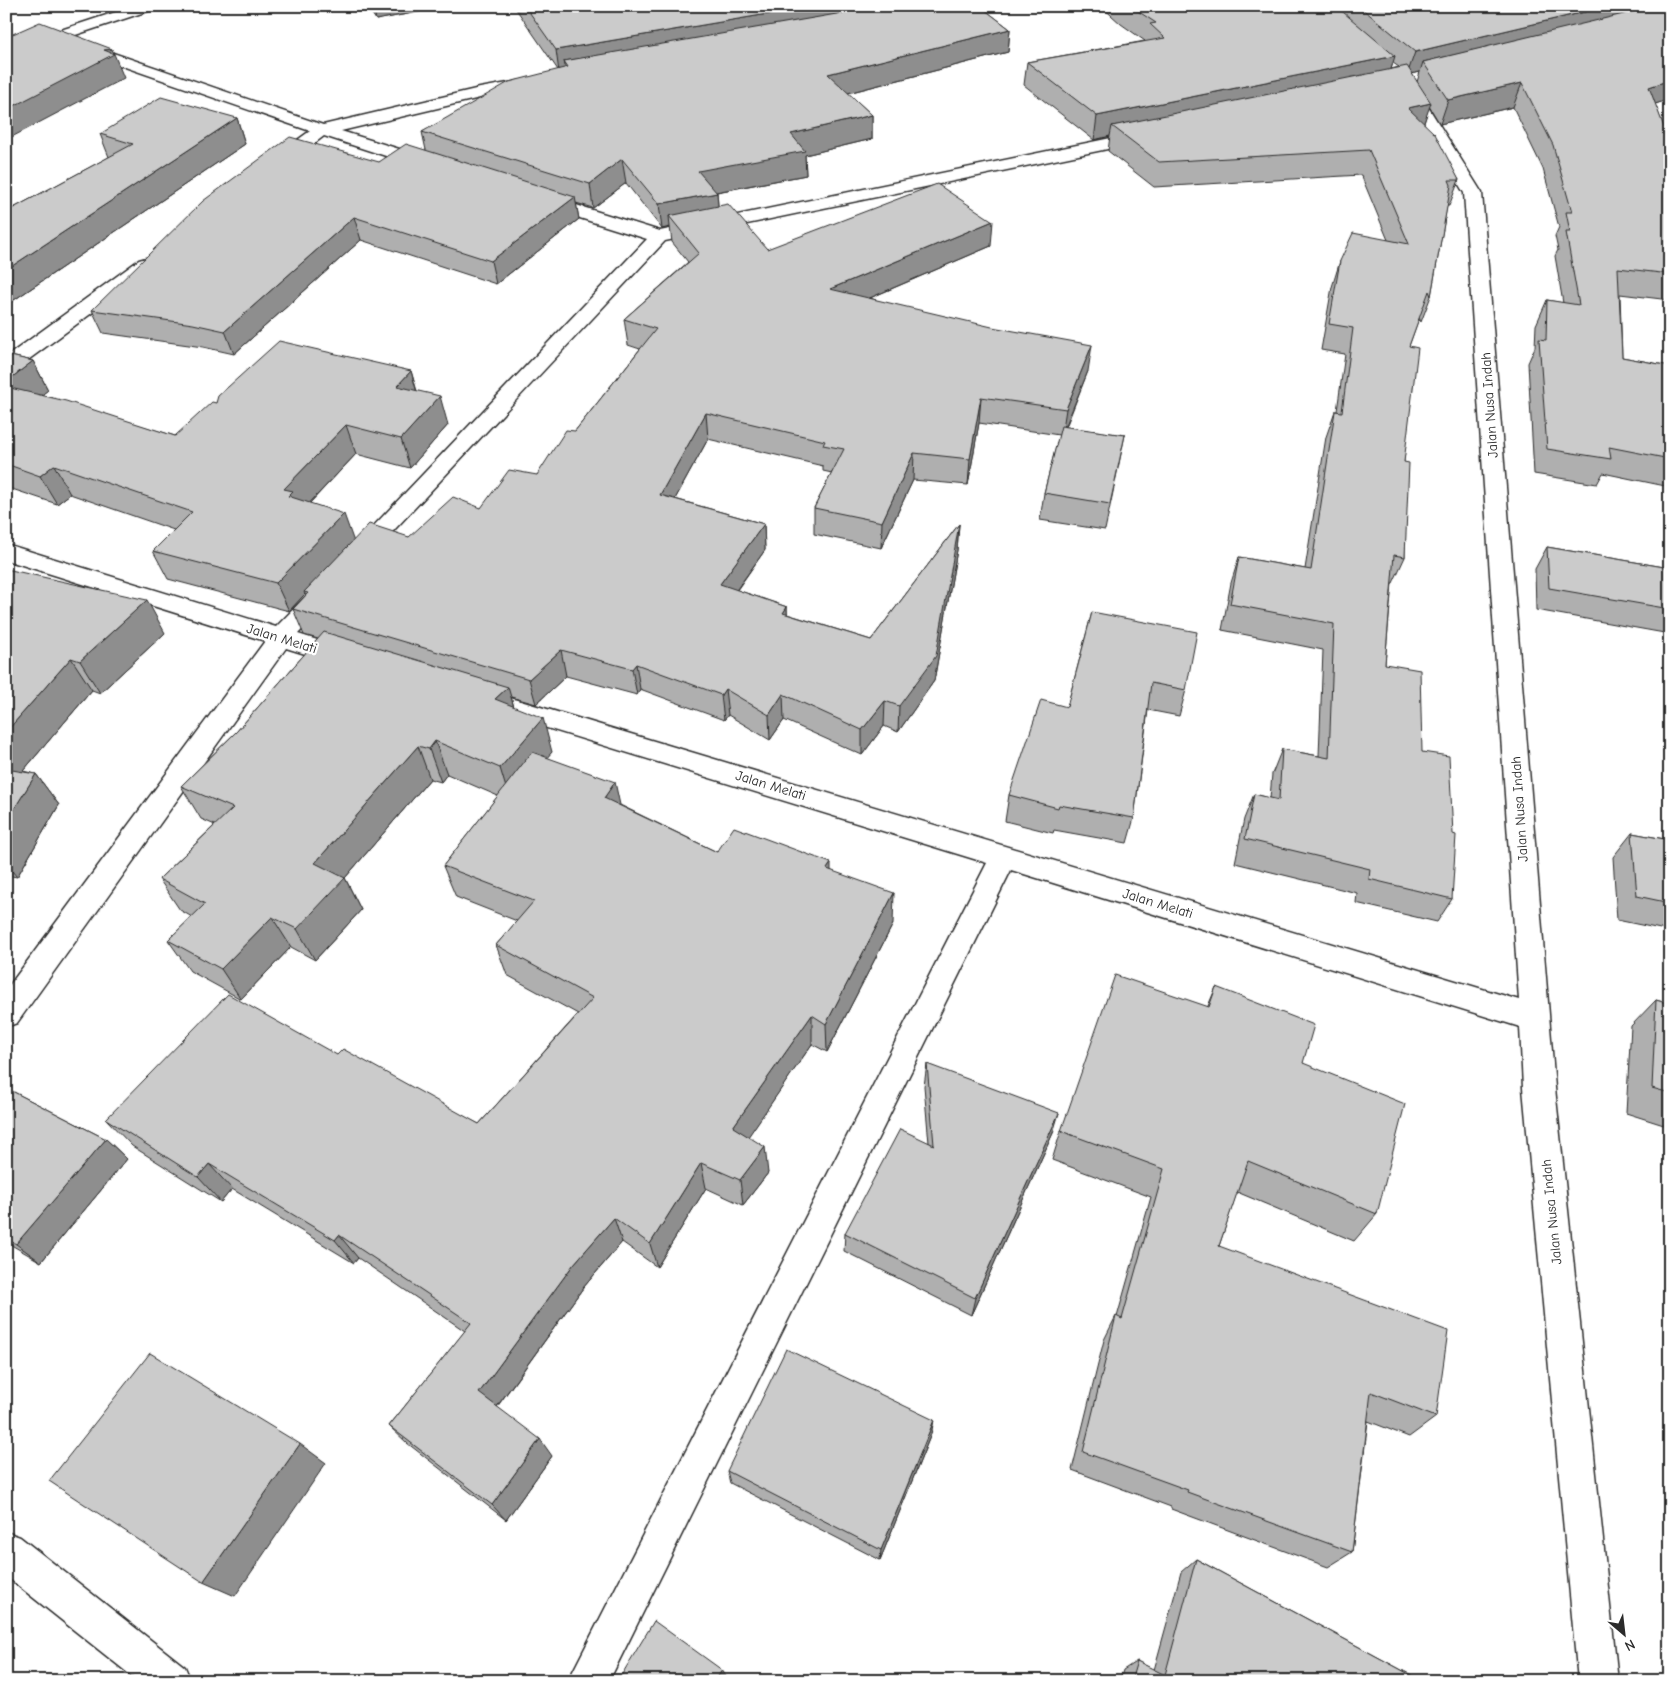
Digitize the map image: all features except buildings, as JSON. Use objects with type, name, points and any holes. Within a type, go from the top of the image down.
[{"type":"main road","points":[[6,41],[108,6]]},
{"type":"main road","points":[[6,53],[52,36],[149,6]]},
{"type":"main road","points":[[52,36],[322,130],[443,169]]},
{"type":"main road","name":"Jalan Nusa Indah","points":[[1400,78],[1473,193],[1535,1018],[1538,1088],[1598,1681]]},
{"type":"main road","points":[[260,176],[322,130],[480,93],[548,81]]},
{"type":"main road","points":[[528,196],[659,237],[1162,132]]},
{"type":"main road","points":[[6,1014],[280,638],[659,237]]},
{"type":"main road","points":[[6,367],[158,254]]},
{"type":"main road","name":"Jalan Melati","points":[[6,552],[366,664]]},
{"type":"main road","name":"Jalan Melati","points":[[472,696],[1535,1018]]},
{"type":"main road","points":[[588,1681],[1004,857]]},
{"type":"main road","points":[[6,1551],[171,1681]]},
{"type":"waterway","points":[[6,9],[16,6]]}]
